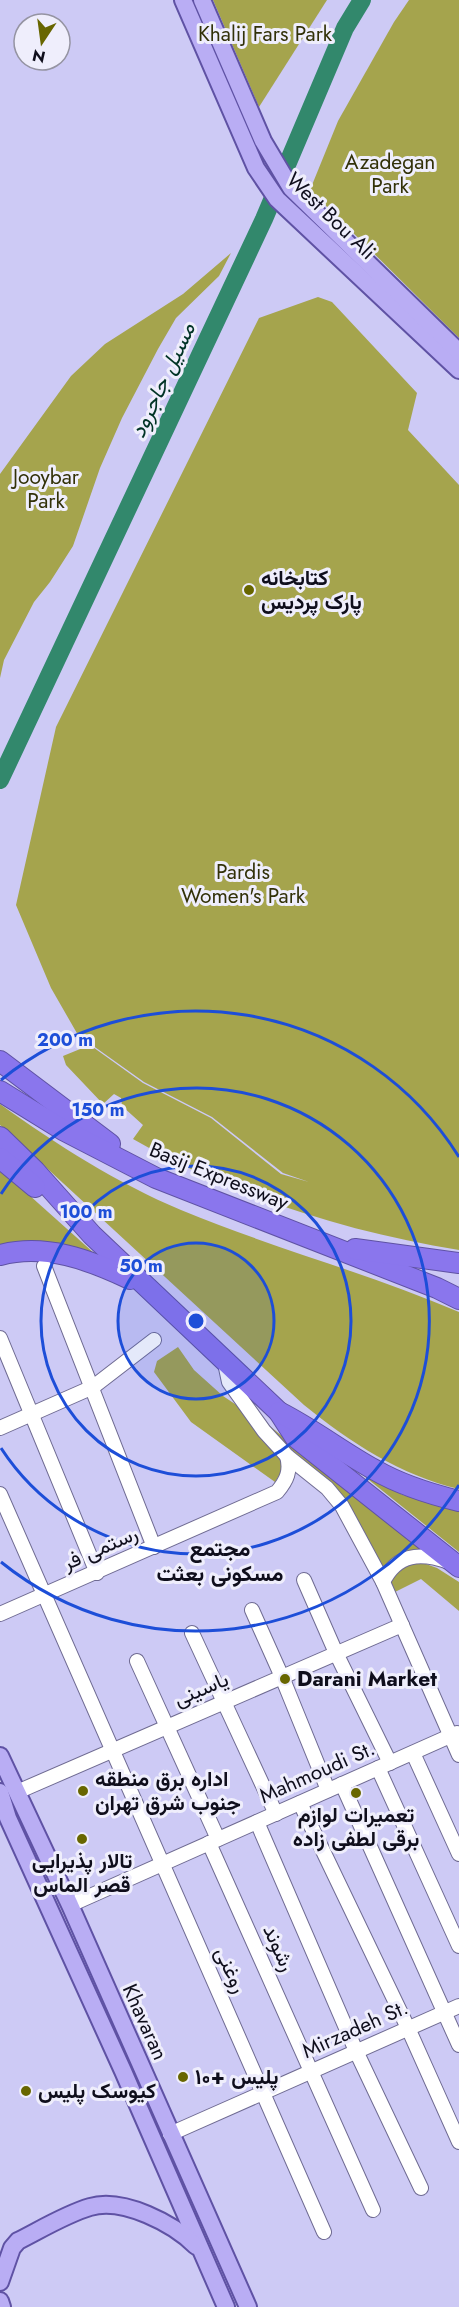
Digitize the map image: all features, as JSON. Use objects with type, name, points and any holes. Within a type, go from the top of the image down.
[{"type":"highway","points":[[0,1060],[156,1178]]},
{"type":"highway","name":"Basij Expressway","points":[[0,1092],[63,1130],[156,1178],[329,1246]]},
{"type":"highway","points":[[0,1137],[35,1171],[92,1235]]},
{"type":"highway","points":[[0,1158],[92,1235],[279,1412],[295,1437],[457,1565]]},
{"type":"highway","points":[[329,1246],[459,1263]]},
{"type":"highway","points":[[329,1246],[437,1288],[459,1299]]},
{"type":"highway","points":[[0,1255],[35,1252],[78,1257],[146,1287]]},
{"type":"highway","points":[[279,1412],[306,1425],[375,1470],[399,1482],[459,1501]]},
{"type":"main road","name":"West Bou Ali","points":[[183,0],[256,168],[272,193],[459,370]]},
{"type":"main road","name":"West Bou Ali","points":[[202,0],[263,141],[289,185],[299,198],[459,352]]},
{"type":"main road","name":"Khavaran","points":[[0,1756],[70,1905],[248,2307]]},
{"type":"main road","name":"Khavaran","points":[[0,1792],[8,1818],[123,2071],[226,2307]]},
{"type":"main road","points":[[0,2282],[12,2248],[18,2241],[90,2207],[108,2205],[120,2207],[159,2220],[182,2234],[201,2251]]},
{"type":"main road","points":[[0,2301],[2,2307]]},
{"type":"street","points":[[44,1266],[154,1547]]},
{"type":"street","points":[[0,1338],[97,1573]]},
{"type":"street","points":[[0,1428],[93,1388],[154,1340]]},
{"type":"street","points":[[225,1363],[229,1382],[264,1431],[287,1456],[327,1488],[342,1506],[383,1582],[455,1734],[459,1755]]},
{"type":"street","name":"رستمی فر","points":[[0,1614],[277,1492],[288,1476],[290,1466],[287,1456]]},
{"type":"street","name":"روغنی","points":[[0,1494],[324,2232]]},
{"type":"street","points":[[383,1582],[394,1564],[405,1558],[439,1558],[457,1565]]},
{"type":"street","points":[[304,1580],[459,1946]]},
{"type":"street","points":[[252,1610],[328,1790]]},
{"type":"street","name":"یاسینی","points":[[17,1792],[402,1625]]},
{"type":"street","points":[[192,1633],[276,1814]]},
{"type":"street","name":"رشوند","points":[[137,1660],[311,2071],[373,2210]]},
{"type":"street","name":"Mahmoudi St.","points":[[70,1905],[455,1734]]},
{"type":"street","points":[[413,1753],[459,1854]]},
{"type":"street","points":[[342,1784],[459,2045]]},
{"type":"street","points":[[300,1803],[408,2028],[459,2142]]},
{"type":"street","points":[[257,1822],[356,2051],[421,2188]]},
{"type":"street","name":"Mirzadeh St.","points":[[170,2134],[459,2006]]},
{"type":"green space","name":"Khalij Fars Park","points":[[213,0],[327,0],[259,107]]},
{"type":"green space","name":"Azadegan Park","points":[[409,0],[459,0],[459,338],[310,190],[338,121],[394,22]]},
{"type":"green space","name":"Jooybar Park","points":[[231,253],[219,276],[176,318],[158,349],[122,418],[100,468],[73,546],[34,602],[4,660],[0,678],[0,474],[71,376],[105,344],[183,294]]},
{"type":"green space","name":"Pardis Women's Park","points":[[318,297],[332,302],[417,393],[408,430],[459,485],[459,1250],[374,1233],[291,1209],[210,1178],[133,1139],[143,1125],[122,1106],[121,1098],[114,1094],[103,1104],[66,1065],[63,1056],[90,1045],[143,1083],[211,1118],[281,1174],[309,1182],[283,1173],[212,1117],[144,1082],[78,1035],[51,988],[16,905],[56,727],[259,318]]},
{"type":"green space","points":[[0,1104],[88,1162],[134,1188],[181,1210],[459,1312],[459,1489],[416,1475],[377,1456],[358,1445],[304,1405],[0,1125]]},
{"type":"green space","points":[[0,1169],[104,1262],[0,1249]]},
{"type":"green space","points":[[178,1347],[194,1370],[238,1406],[261,1438],[281,1456],[285,1466],[275,1482],[191,1422],[154,1372],[157,1361]]},
{"type":"green space","points":[[258,1416],[362,1503],[427,1553],[396,1557],[381,1572],[348,1508],[319,1473],[280,1440]]},
{"type":"green space","points":[[339,1456],[379,1484],[403,1495],[459,1511],[459,1552]]},
{"type":"green space","points":[[415,1560],[437,1568],[459,1582],[459,1611],[421,1579],[393,1593],[392,1576]]},
{"type":"waterway","name":"مسیل جاجرود","points":[[0,780],[264,219],[345,28],[362,0]]},
{"type":"place","name":"کتابخانه پارک پردیس","points":[[249,590]]},
{"type":"place","name":"Darani Market","points":[[285,1679]]},
{"type":"place","name":"اداره برق منطقه جنوب شرق تهران","points":[[83,1791]]},
{"type":"place","name":"تعمیرات لوازم برقی لطفی زاده","points":[[356,1793]]},
{"type":"place","name":"تالار پذیرایی قصر الماس","points":[[82,1839]]},
{"type":"place","name":"پلیس +۱۰","points":[[183,2077]]},
{"type":"place","name":"کیوسک پلیس","points":[[26,2091]]},
{"type":"district","name":"مجتمع مسکونی بعثت","points":[[220,1560]]}]
